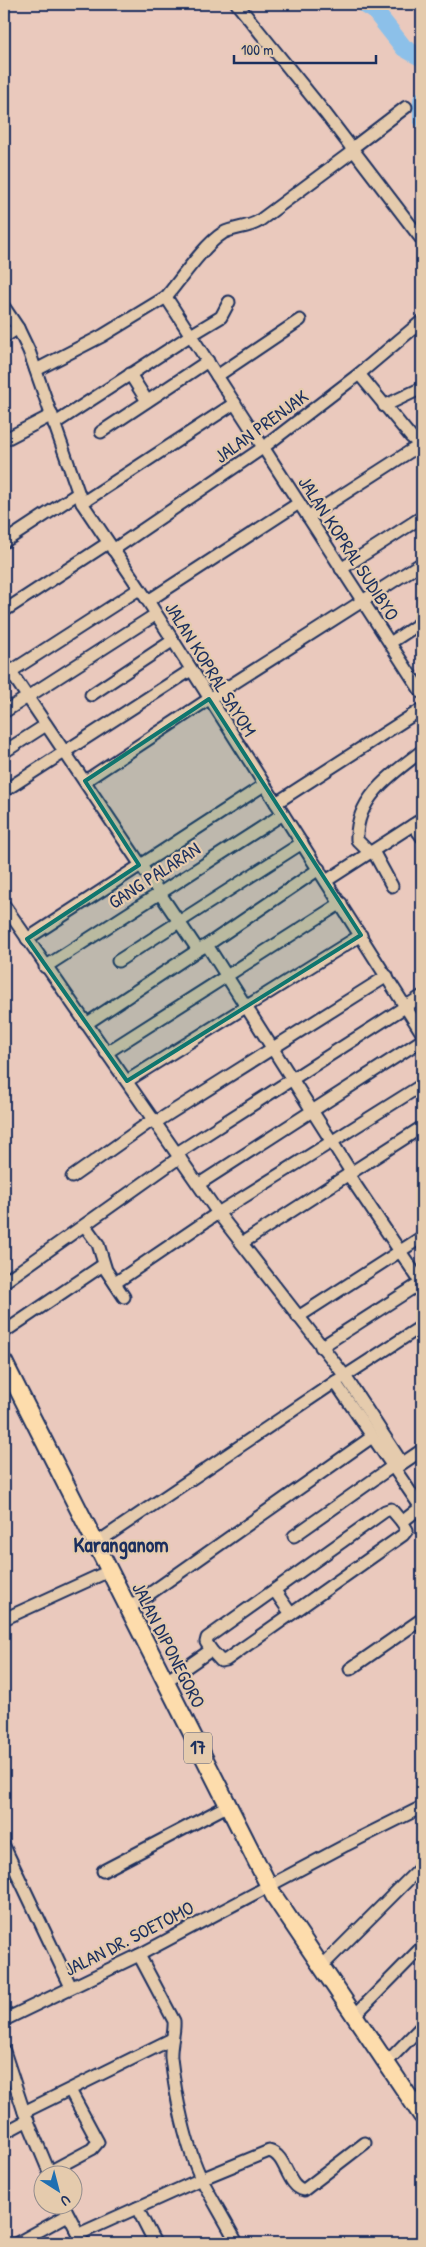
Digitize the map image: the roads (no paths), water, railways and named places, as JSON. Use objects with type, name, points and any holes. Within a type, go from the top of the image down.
[{"type":"highway","name":"JALAN DIPONEGORO","points":[[4,1362],[269,1886],[321,1968],[386,2063],[420,2106]]},
{"type":"street","points":[[237,4],[422,240]]},
{"type":"street","points":[[36,370],[102,336],[166,297],[204,252],[223,233],[252,226],[260,221],[406,107]]},
{"type":"street","name":"JALAN KOPRAL SUDIBYO","points":[[166,297],[362,601],[420,685]]},
{"type":"street","points":[[4,440],[53,420],[130,374],[190,334],[221,317],[229,302]]},
{"type":"street","name":"JALAN KOPRAL SAYOM","points":[[4,307],[18,328],[36,370],[79,499],[148,601],[155,615],[422,1033]]},
{"type":"street","points":[[218,376],[300,320]]},
{"type":"street","name":"JALAN PRENJAK","points":[[4,611],[111,546],[264,448],[359,374],[422,321]]},
{"type":"street","points":[[4,337],[18,328]]},
{"type":"street","points":[[101,432],[208,361]]},
{"type":"street","points":[[130,374],[148,401]]},
{"type":"street","points":[[308,516],[421,446],[384,406],[359,374]]},
{"type":"street","points":[[384,406],[422,388]]},
{"type":"street","points":[[4,542],[79,499],[235,403]]},
{"type":"street","points":[[148,601],[299,503]]},
{"type":"street","points":[[342,569],[422,517]]},
{"type":"street","points":[[85,781],[422,563]]},
{"type":"street","points":[[139,589],[7,667],[179,922],[203,947],[226,976],[332,1141],[399,1251],[422,1283],[321,1347]]},
{"type":"street","points":[[4,712],[155,615]]},
{"type":"street","points":[[390,643],[422,622]]},
{"type":"street","points":[[91,695],[172,640]]},
{"type":"street","points":[[4,792],[191,670]]},
{"type":"street","points":[[276,803],[422,709]]},
{"type":"street","points":[[4,752],[46,725]]},
{"type":"street","points":[[392,886],[371,852],[357,840],[358,823],[366,803],[380,786],[422,751]]},
{"type":"street","points":[[27,939],[264,785]]},
{"type":"street","name":"GANG PALARAN","points":[[45,967],[283,814]]},
{"type":"street","points":[[326,881],[418,822],[422,837]]},
{"type":"street","points":[[118,961],[302,843]]},
{"type":"street","points":[[86,1024],[319,869]]},
{"type":"street","points":[[106,1053],[341,904]]},
{"type":"street","points":[[4,906],[218,1213],[321,1347],[372,1437],[396,1466]]},
{"type":"street","points":[[127,1081],[361,935]]},
{"type":"street","points":[[72,1177],[155,1121],[387,976]]},
{"type":"street","points":[[4,1282],[85,1226],[179,1155],[422,996]]},
{"type":"street","points":[[199,1184],[422,1040]]},
{"type":"street","points":[[115,1283],[218,1213],[422,1084]]},
{"type":"street","points":[[242,1243],[422,1127]]},
{"type":"street","points":[[85,1226],[98,1244],[103,1265],[124,1297]]},
{"type":"street","points":[[298,1317],[422,1237]]},
{"type":"street","points":[[4,1332],[103,1265]]},
{"type":"street","points":[[95,1544],[422,1326]]},
{"type":"street","points":[[340,1379],[422,1508],[402,1522]]},
{"type":"street","points":[[128,1609],[372,1437]]},
{"type":"street","points":[[294,1536],[422,1450]]},
{"type":"street","points":[[391,1509],[402,1522],[407,1530],[403,1535],[226,1660],[221,1661],[211,1650],[206,1642],[207,1638],[386,1511],[391,1509]]},
{"type":"street","points":[[4,1619],[109,1571]]},
{"type":"street","points":[[275,1591],[291,1614]]},
{"type":"street","points":[[350,1669],[422,1619]]},
{"type":"street","points":[[165,1682],[211,1650]]},
{"type":"street","points":[[103,1871],[227,1806]]},
{"type":"street","name":"JALAN DR. SOETOMO","points":[[4,2020],[139,1954],[421,1810]]},
{"type":"street","points":[[4,1846],[71,1987]]},
{"type":"street","points":[[321,1968],[422,1866]]},
{"type":"street","points":[[354,2016],[422,1947]]},
{"type":"street","points":[[139,1954],[171,2013],[175,2030],[172,2039],[171,2056],[174,2082],[192,2154],[201,2179],[237,2243]]},
{"type":"street","points":[[386,2063],[422,2026]]},
{"type":"street","points":[[4,2133],[26,2116],[70,2090],[172,2039]]},
{"type":"street","points":[[4,2051],[26,2116],[46,2164]]},
{"type":"street","points":[[66,2164],[97,2146],[98,2142],[70,2090]]},
{"type":"street","points":[[68,2214],[81,2239],[136,2208],[201,2179],[270,2152],[277,2154],[294,2183],[298,2188],[304,2190],[366,2143]]},
{"type":"street","points":[[136,2208],[154,2243]]},
{"type":"street","points":[[16,2243],[60,2214]]},
{"type":"waterway","points":[[364,4],[374,10],[404,48],[422,58]]},
{"type":"waterway","points":[[422,100],[422,119]]},
{"type":"district","name":"Karanganom","points":[[121,1545]]}]
